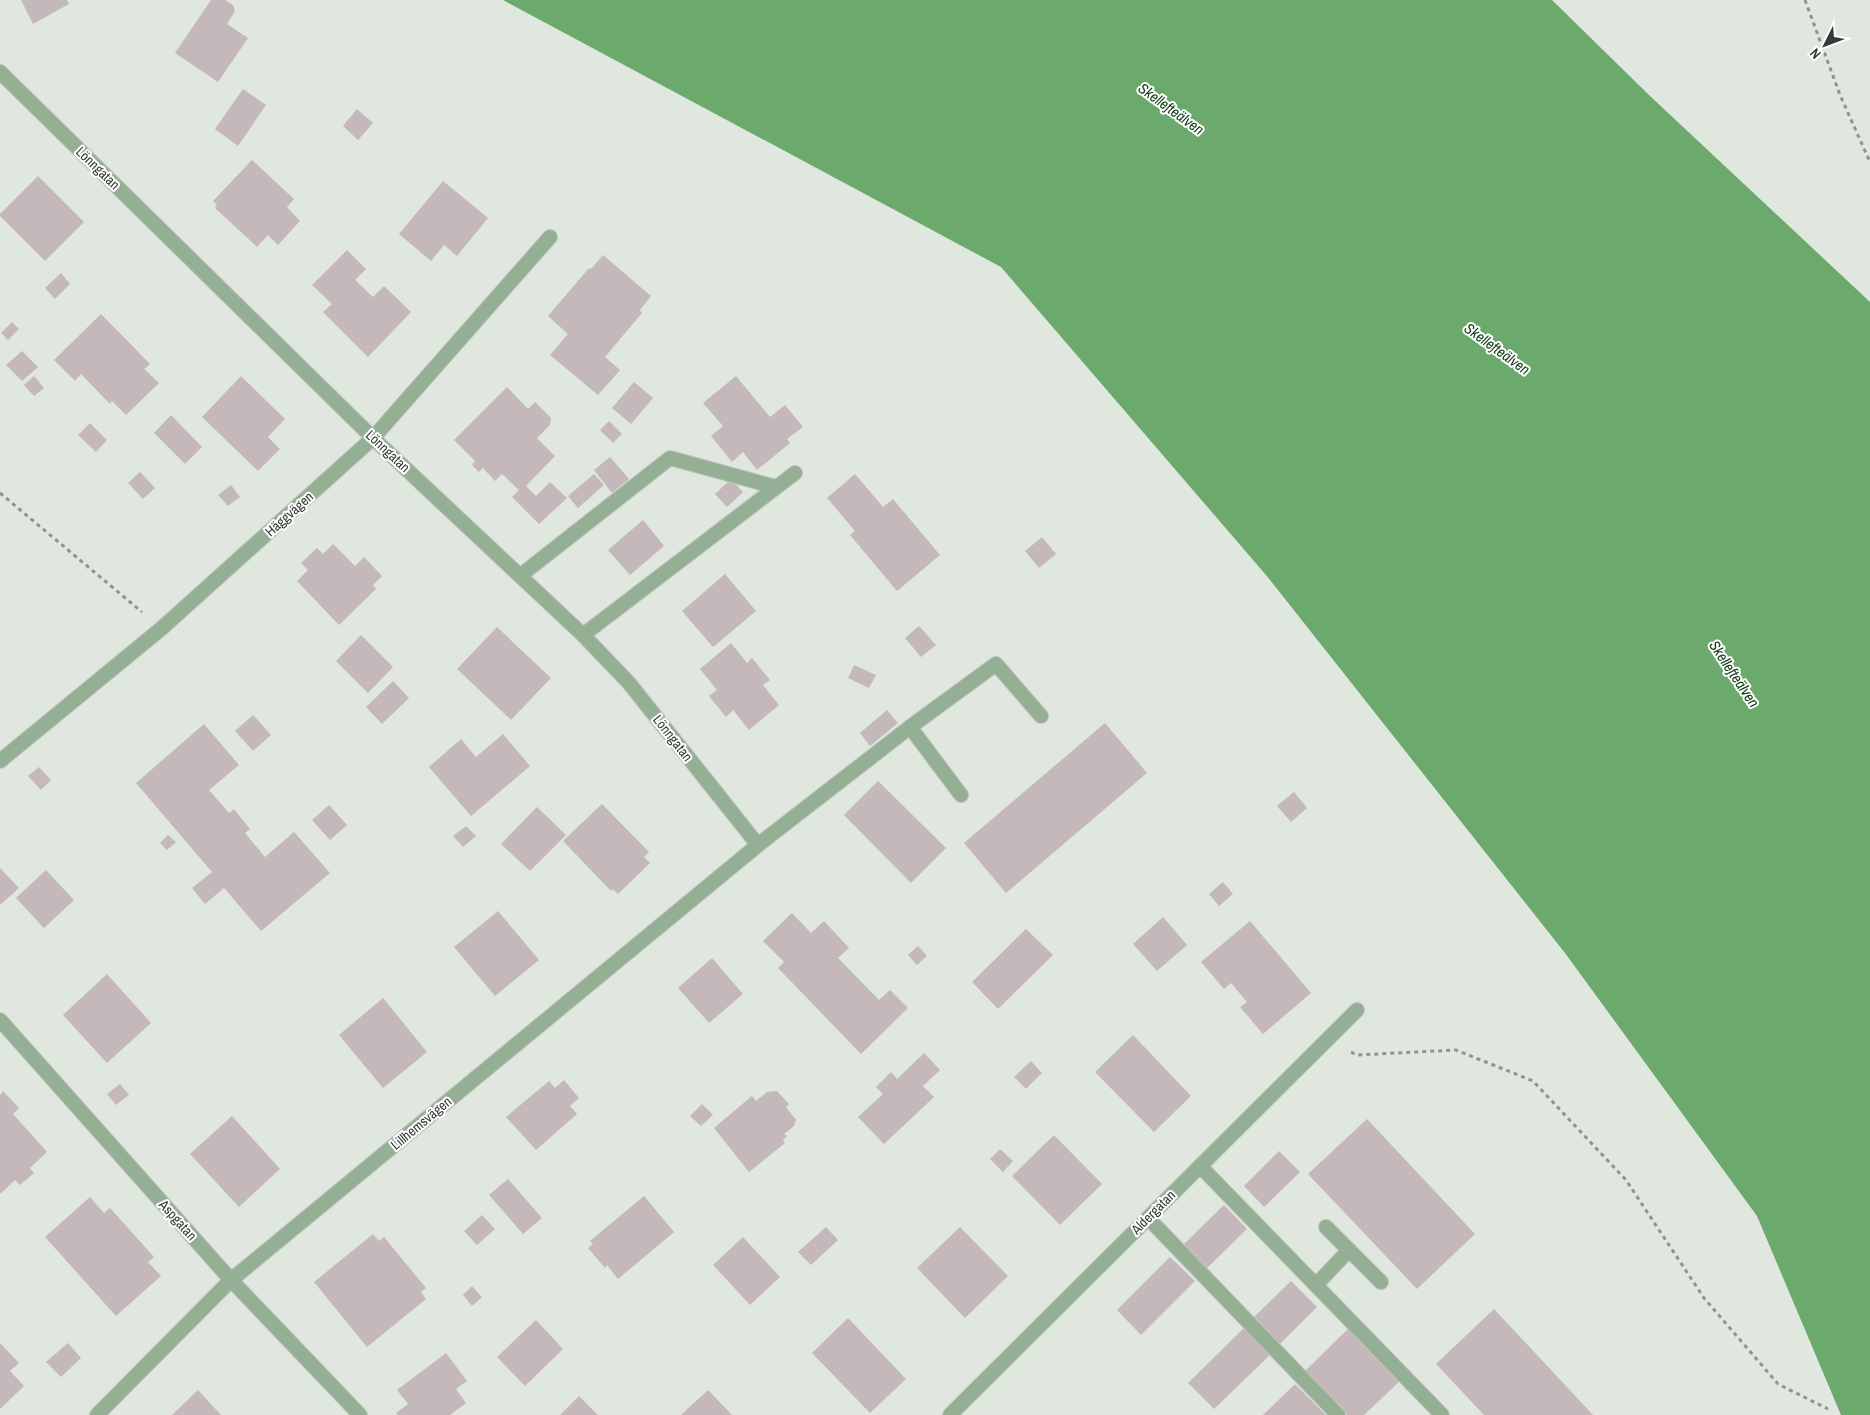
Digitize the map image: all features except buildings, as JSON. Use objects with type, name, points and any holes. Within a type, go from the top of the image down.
[{"type":"street","name":"Lönngatan","points":[[0,72],[373,438],[583,635],[629,683],[758,846]]},
{"type":"street","name":"Häggvägen","points":[[0,761],[162,628],[373,438],[550,237]]},
{"type":"street","points":[[521,575],[670,458],[776,487]]},
{"type":"street","points":[[583,635],[795,473]]},
{"type":"street","name":"Lillhemsvägen","points":[[97,1415],[231,1280],[758,846],[910,727],[996,664],[1041,716]]},
{"type":"street","points":[[910,727],[961,795]]},
{"type":"street","name":"Aldergatan","points":[[950,1415],[1357,1010]]},
{"type":"street","name":"Aspgatan","points":[[0,1020],[231,1280],[360,1415]]},
{"type":"street","points":[[1200,1166],[1442,1415]]},
{"type":"street","points":[[1148,1218],[1338,1415]]},
{"type":"street","points":[[1326,1227],[1382,1282]]},
{"type":"street","points":[[1316,1285],[1350,1250]]},
{"type":"path","points":[[1806,0],[1840,95],[1870,162]]},
{"type":"path","points":[[0,493],[162,628]]},
{"type":"path","points":[[1326,1041],[1357,1055],[1456,1050],[1532,1081],[1626,1180],[1704,1298],[1778,1384],[1828,1409]]},
{"type":"water","name":"Skellefteälven","points":[[503,0],[1552,0],[1650,96],[1870,302],[1870,1415],[1841,1415],[1757,1216],[1565,953],[1266,575],[1001,267]]}]
